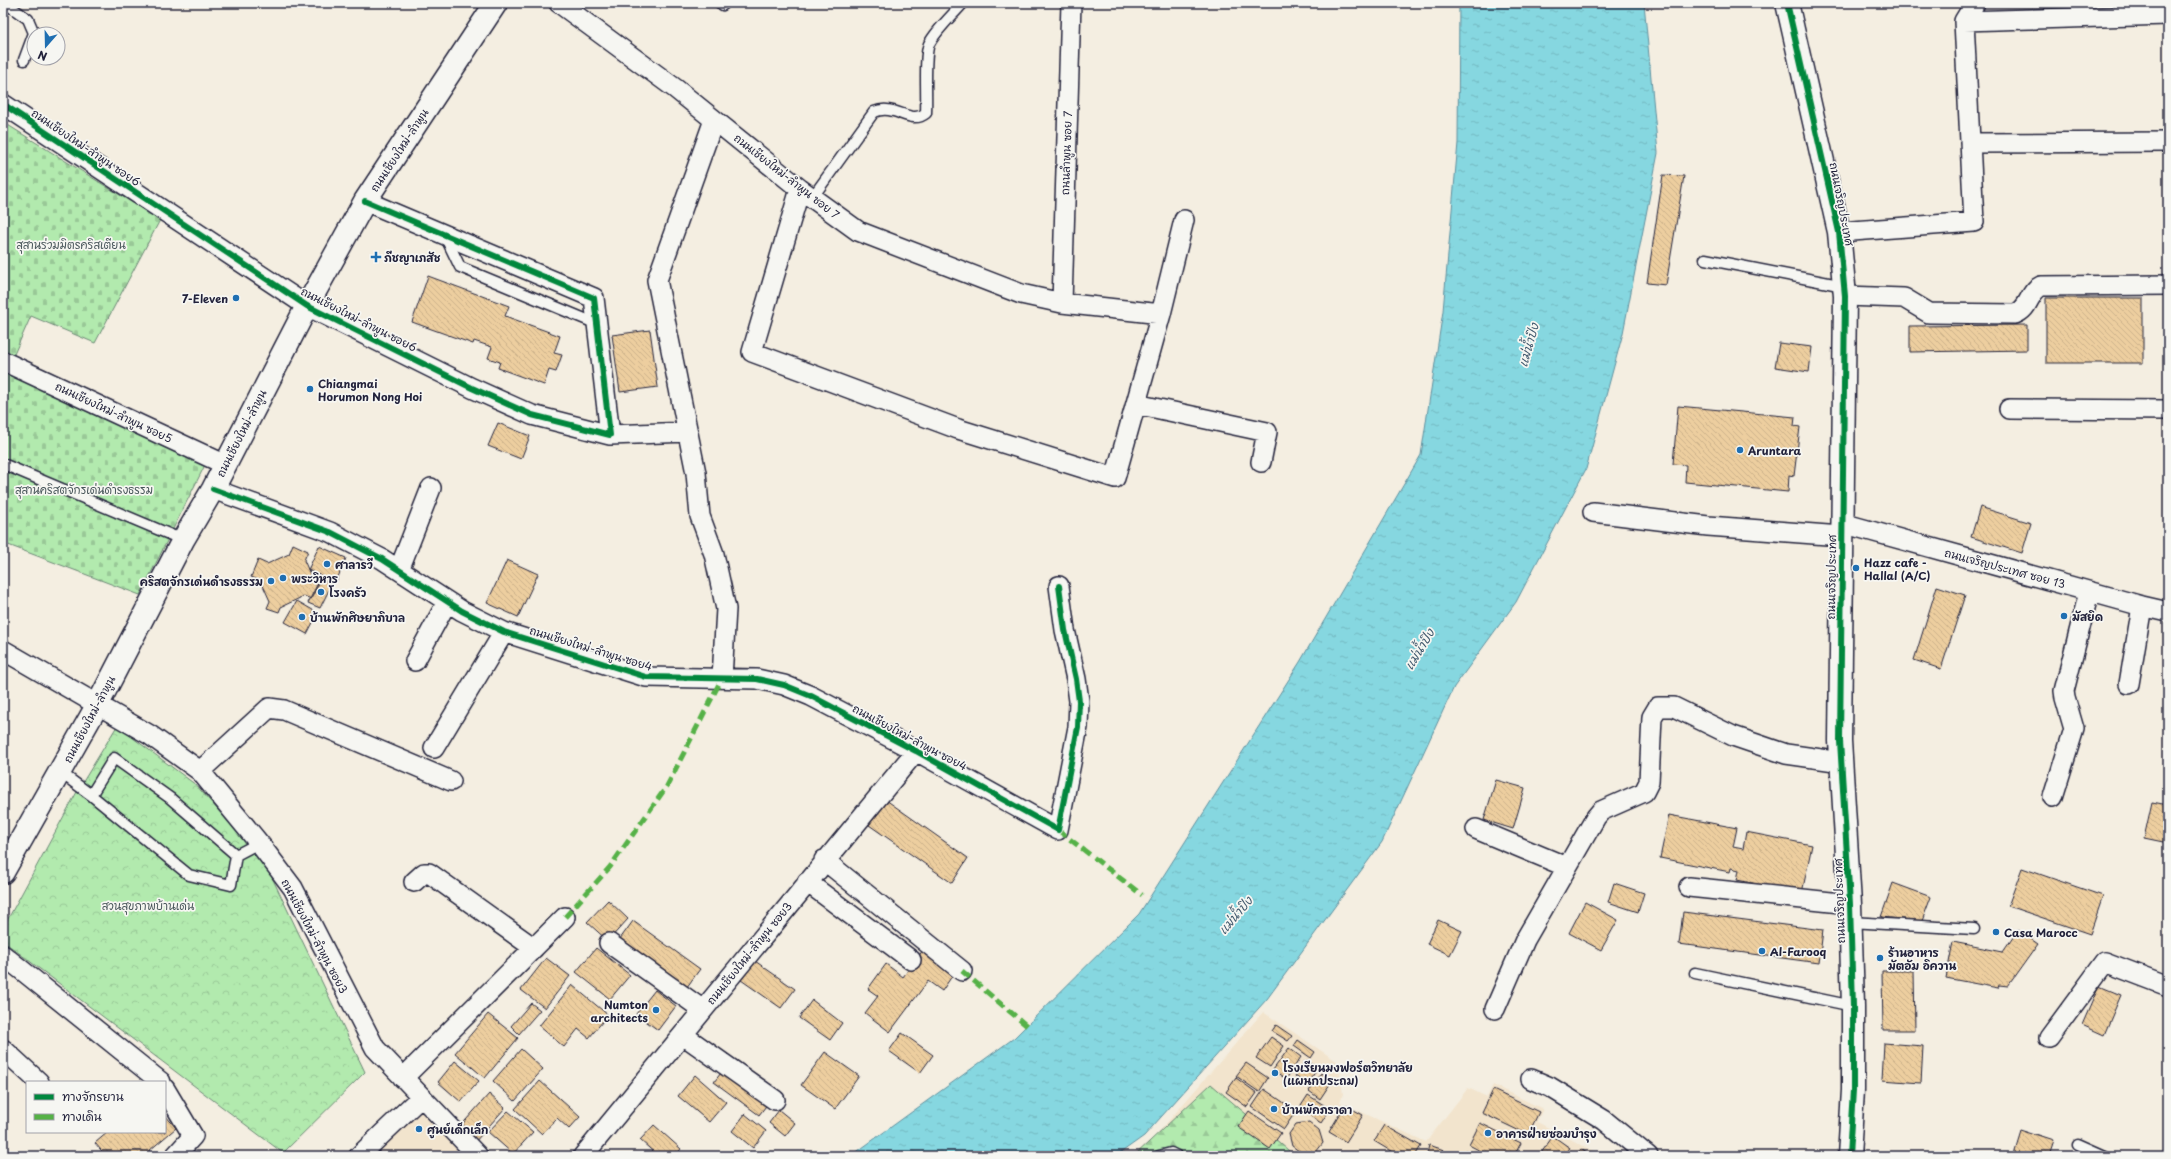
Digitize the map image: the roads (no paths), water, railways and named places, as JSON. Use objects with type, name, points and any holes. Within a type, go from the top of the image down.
[{"type":"street","name":"ถนนเชียงใหม่-ลำพูน","points":[[3,872],[98,704],[183,540],[213,489],[224,464],[307,306],[365,201],[496,3]]},
{"type":"street","name":"ถนนเชียงใหม่-ลำพูน ซอย 7","points":[[559,3],[676,89],[806,194],[858,231],[1021,294],[1062,303],[1161,314]]},
{"type":"street","name":"ถนนลำพูน ซอย 7","points":[[1062,303],[1071,3]]},
{"type":"street","name":"ถนนเจริญประเทศ","points":[[1787,3],[1839,232],[1845,291],[1840,741],[1850,913],[1853,1006],[1853,1090],[1849,1156]]},
{"type":"street","points":[[1839,232],[1974,222],[1964,21],[1975,3]]},
{"type":"street","points":[[2145,3],[2168,14]]},
{"type":"street","points":[[1964,21],[2168,14]]},
{"type":"street","name":"ถนนเชียงใหม่-ลำพูน ซอย6","points":[[3,104],[307,306],[472,388],[532,415],[610,434],[688,432]]},
{"type":"street","points":[[714,120],[657,280],[696,473],[700,516],[714,554],[726,609],[722,678]]},
{"type":"street","points":[[1970,143],[2168,142]]},
{"type":"street","points":[[806,194],[752,352],[958,428],[1115,478],[1161,314],[1184,220]]},
{"type":"street","points":[[365,201],[594,298],[610,434]]},
{"type":"street","points":[[1845,291],[1904,298],[1929,313],[2015,314],[2025,309],[2034,291],[2041,286],[2168,285]]},
{"type":"street","name":"ถนนเชียงใหม่-ลำพูน ซอย5","points":[[3,361],[224,464]]},
{"type":"street","points":[[1136,404],[1267,432],[1261,462]]},
{"type":"street","points":[[2009,409],[2168,410]]},
{"type":"street","points":[[399,570],[431,488]]},
{"type":"street","name":"ถนนเชียงใหม่-ลำพูน ซอย4","points":[[213,489],[330,532],[399,570],[448,602],[504,632],[646,677],[758,679],[784,685],[811,696],[916,751],[1058,830],[1078,727],[1079,701],[1065,630],[1059,586]]},
{"type":"street","name":"ถนนเจริญประเทศ ซอย 13","points":[[1593,512],[1708,526],[1842,530],[2168,612]]},
{"type":"street","points":[[2053,798],[2074,729],[2064,691],[2088,592]]},
{"type":"street","points":[[415,661],[448,602]]},
{"type":"street","points":[[2129,684],[2142,606]]},
{"type":"street","points":[[434,748],[504,632]]},
{"type":"street","name":"ถนนเชียงใหม่-ลำพูน ซอย3","points":[[3,650],[150,735],[200,771],[259,843],[293,888],[375,1048],[478,1156]]},
{"type":"street","points":[[1495,1009],[1525,940],[1601,811],[1644,792],[1650,782],[1652,717],[1658,707],[1674,707],[1733,736],[1786,754],[1842,762]]},
{"type":"street","points":[[200,771],[269,708],[284,710],[450,781]]},
{"type":"street","name":"ถนนเชียงใหม่-ลำพูน ซอย3","points":[[583,1156],[824,860],[916,751]]},
{"type":"street","points":[[1476,829],[1567,867]]},
{"type":"street","points":[[824,860],[962,971]]},
{"type":"street","points":[[414,882],[424,873],[429,874],[534,948]]},
{"type":"street","points":[[807,882],[911,960]]},
{"type":"street","points":[[1688,887],[1850,913]]},
{"type":"street","points":[[403,1078],[565,917]]},
{"type":"street","points":[[609,942],[703,1010]]},
{"type":"street","points":[[3,955],[160,1081]]},
{"type":"street","points":[[2049,1038],[2105,962],[2168,986]]},
{"type":"street","points":[[683,1035],[775,1100]]},
{"type":"street","points":[[3,1049],[38,1081]]},
{"type":"street","points":[[1531,1079],[1550,1087],[1604,1120],[1648,1156]]},
{"type":"street","points":[[166,1091],[193,1136],[175,1156]]},
{"type":"street","points":[[359,1156],[421,1097]]},
{"type":"lane","points":[[5,3],[28,18],[34,33],[24,60]]},
{"type":"lane","points":[[720,3],[724,5],[725,3]]},
{"type":"lane","points":[[806,194],[874,112],[882,108],[891,109],[914,118],[921,117],[926,113],[928,90],[926,57],[929,45],[936,34],[963,3]]},
{"type":"lane","points":[[444,234],[460,267],[597,324]]},
{"type":"lane","points":[[1705,259],[1845,291]]},
{"type":"lane","points":[[3,464],[183,540]]},
{"type":"lane","points":[[91,794],[114,758],[170,798],[236,855]]},
{"type":"lane","points":[[60,772],[91,794],[190,875],[231,885],[236,855]]},
{"type":"lane","points":[[236,855],[259,843]]},
{"type":"lane","points":[[1850,913],[1974,929]]},
{"type":"lane","points":[[1695,973],[1853,1006]]},
{"type":"lane","points":[[2078,1144],[2105,1156]]},
{"type":"lane","points":[[1159,1156],[1171,1153],[1177,1156]]},
{"type":"water","name":"แม่น้ำปิง","points":[[1459,3],[1644,3],[1658,153],[1623,333],[1586,469],[1516,602],[1454,687],[1382,842],[1267,999],[1144,1136],[1116,1156],[851,1156],[1014,1038],[1139,914],[1300,662],[1421,455],[1443,311],[1458,143]]},
{"type":"place","name":"ภีชญาเภสัช","points":[[376,257]]},
{"type":"place","name":"7-Eleven","points":[[236,298]]},
{"type":"place","name":"Chiangmai Horumon Nong Hoi","points":[[310,389]]},
{"type":"place","name":"Aruntara","points":[[1740,450]]},
{"type":"place","name":"ศาลารวี","points":[[327,564]]},
{"type":"place","name":"Hazz cafe - Hallal (A/C)","points":[[1856,568]]},
{"type":"place","name":"พระวิหาร","points":[[283,578]]},
{"type":"place","name":"คริสตจักรเด่นดำรงธรรม","points":[[271,581]]},
{"type":"place","name":"โรงครัว","points":[[321,592]]},
{"type":"place","name":"มัสยิด","points":[[2064,616]]},
{"type":"place","name":"บ้านพักศิษยาภิบาล","points":[[302,617]]},
{"type":"place","name":"Casa Marocc","points":[[1996,932]]},
{"type":"place","name":"Al-Farooq","points":[[1762,951]]},
{"type":"place","name":"ร้านอาหาร มัตอัม อิควาน","points":[[1880,958]]},
{"type":"place","name":"Numton architects","points":[[656,1010]]},
{"type":"place","name":"โรงเรียนมงฟอร์ตวิทยาลัย (แผนกประถม)","points":[[1275,1073]]},
{"type":"place","name":"บ้านพักภราดา","points":[[1274,1109]]},
{"type":"place","name":"ศูนย์เด็กเล็ก","points":[[419,1129]]},
{"type":"place","name":"อาคารฝ่ายซ่อมบำรุง","points":[[1488,1133]]},
{"type":"park label","name":"สุสานร่วมมิตรคริสเตียน","points":[[71,244]]},
{"type":"park label","name":"สุสานคริสตจักรเด่นดำรงธรรม","points":[[84,489]]},
{"type":"park label","name":"สวนสุขภาพบ้านเด่น","points":[[148,905]]}]
